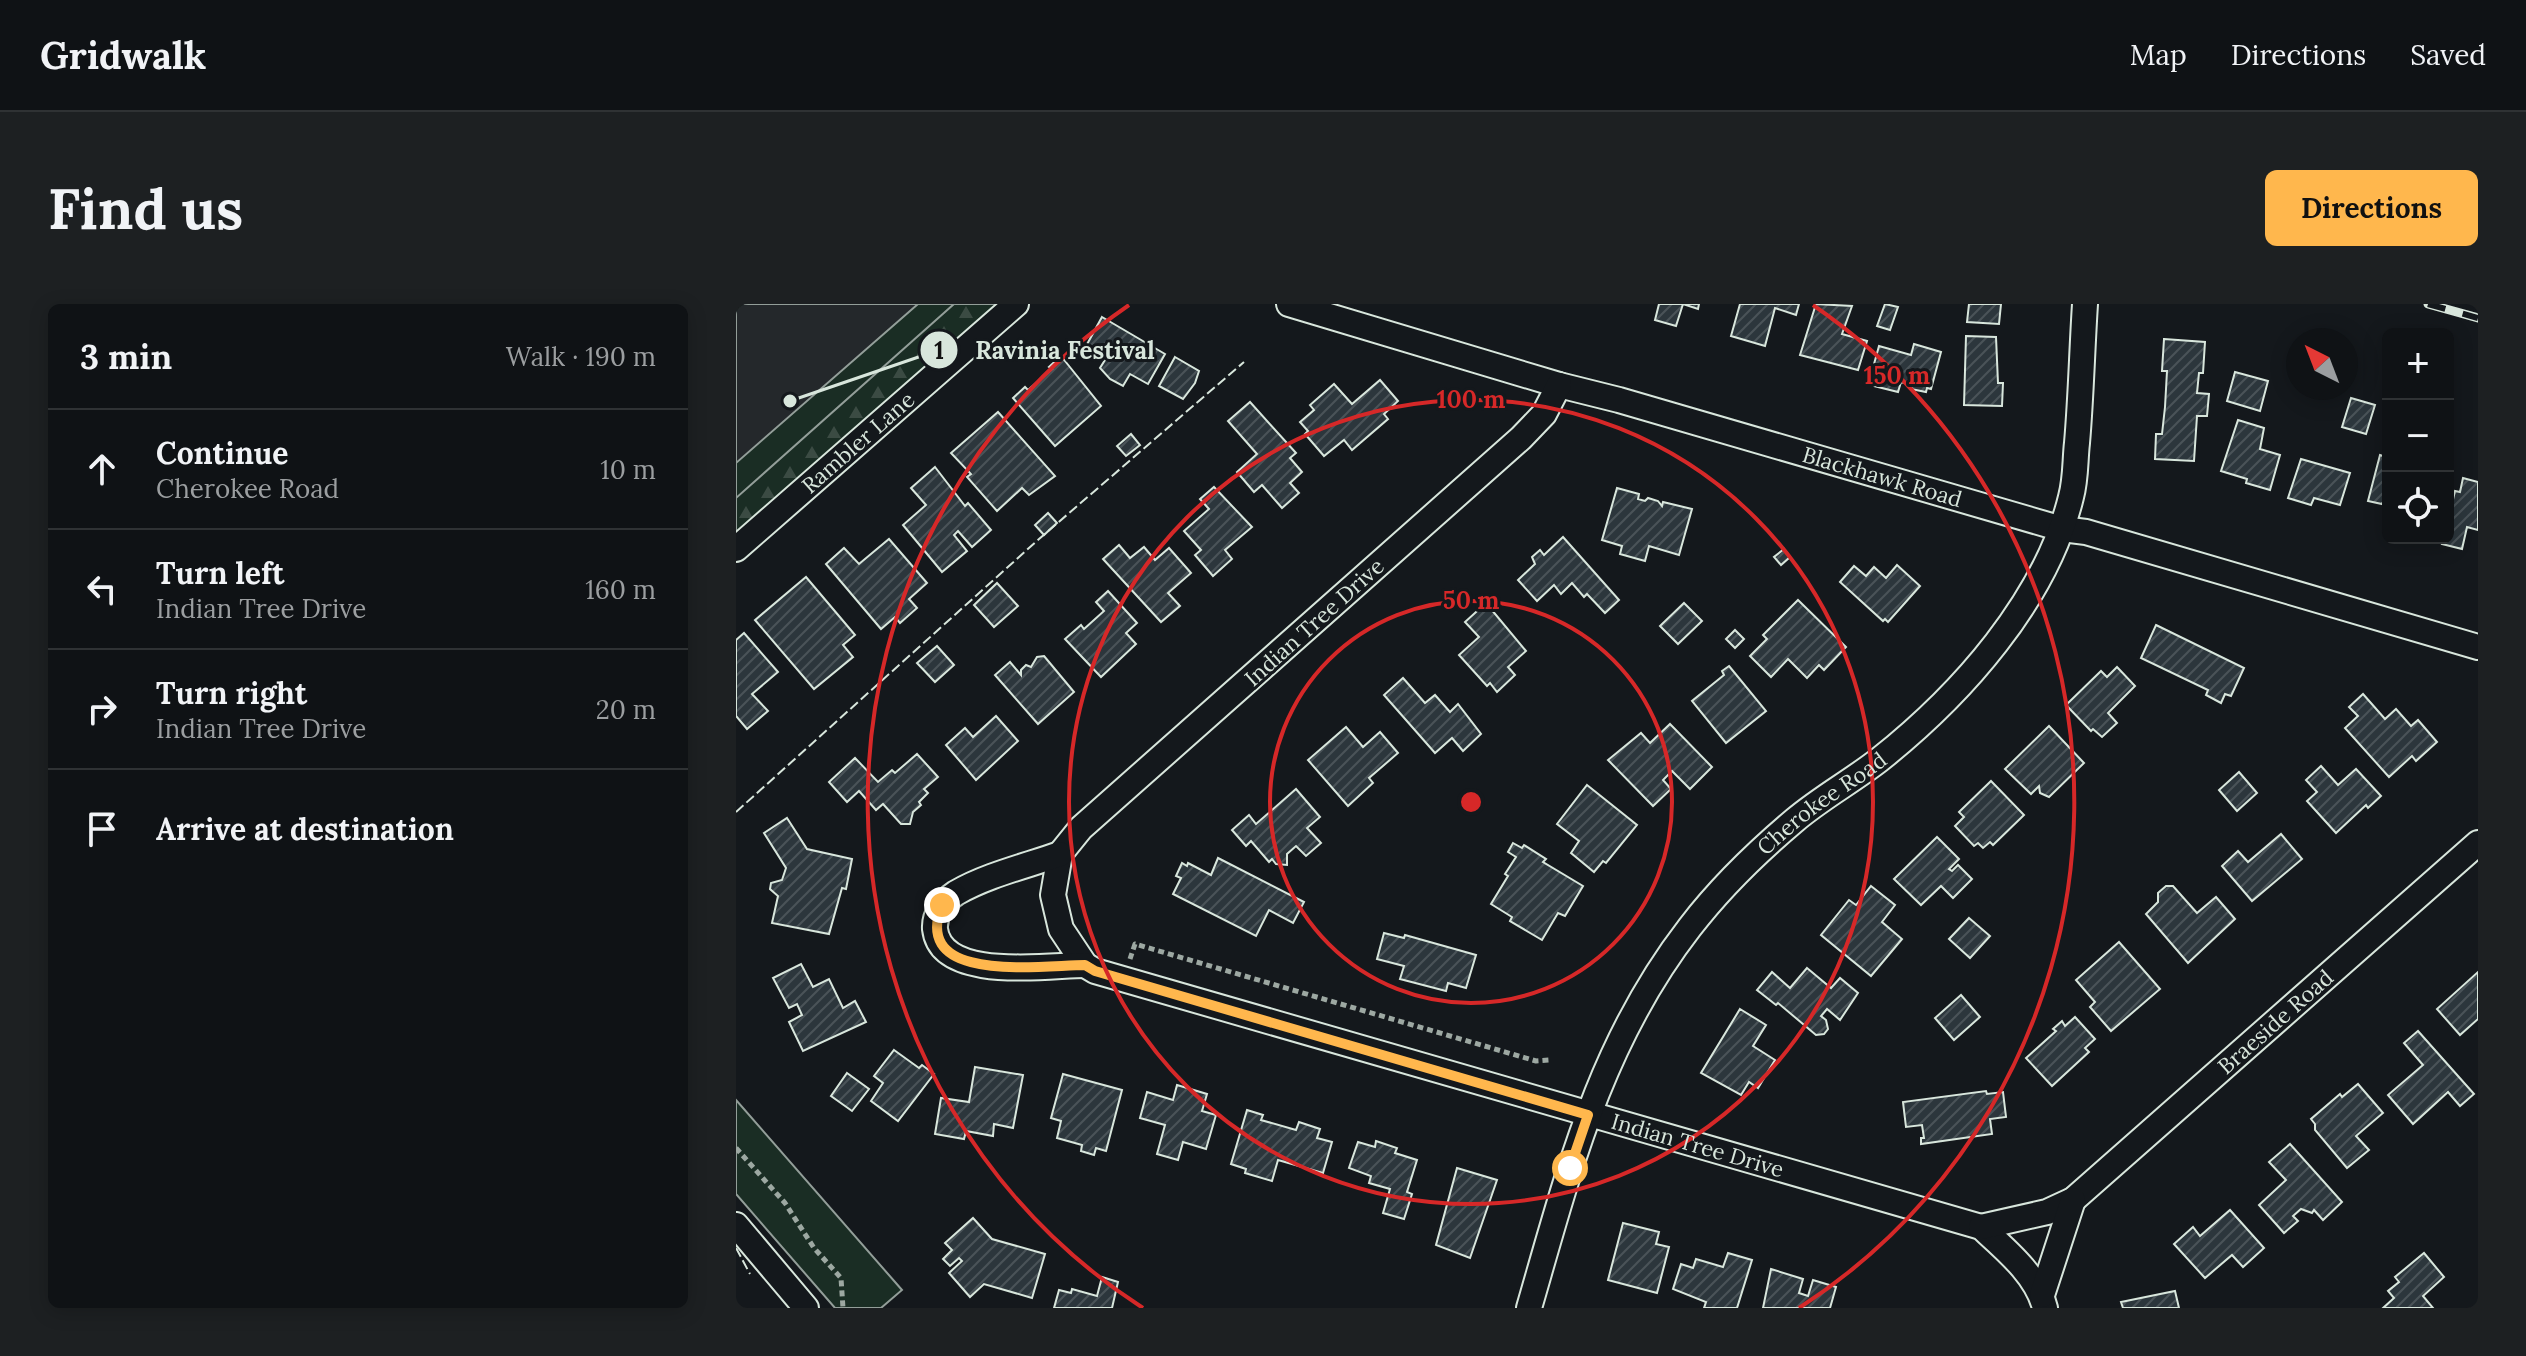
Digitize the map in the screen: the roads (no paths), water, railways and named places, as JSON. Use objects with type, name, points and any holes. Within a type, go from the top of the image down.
[{"type":"street","name":"Rambler Lane","points":[[736,549],[1016,304]]},
{"type":"street","name":"Blackhawk Road","points":[[1289,304],[1559,385],[2062,529],[2086,532],[2478,647]]},
{"type":"street","name":"Cherokee Road","points":[[1529,1308],[1576,1145],[1613,1051],[1637,1005],[1690,927],[1739,871],[1797,818],[1878,760],[1933,712],[1965,679],[2037,585],[2062,529],[2073,485],[2085,304]]},
{"type":"street","name":"Indian Tree Drive","points":[[1559,385],[1544,414],[1521,438],[1081,828],[1060,854],[972,885],[953,895],[942,905],[935,926],[938,938],[956,959],[973,964],[1085,965],[1095,971],[1981,1227],[2014,1259],[2043,1301]]},
{"type":"street","name":"Braeside Road","points":[[1981,1227],[2047,1212],[2073,1200],[2478,843]]},
{"type":"street","points":[[1060,854],[1053,895],[1061,929],[1085,965]]},
{"type":"street","points":[[2043,1301],[2073,1200]]},
{"type":"street","points":[[736,1225],[806,1308]]},
{"type":"railway","points":[[2428,304],[2478,318]]},
{"type":"place","name":"Ravinia Festival","points":[[790,401]]}]
